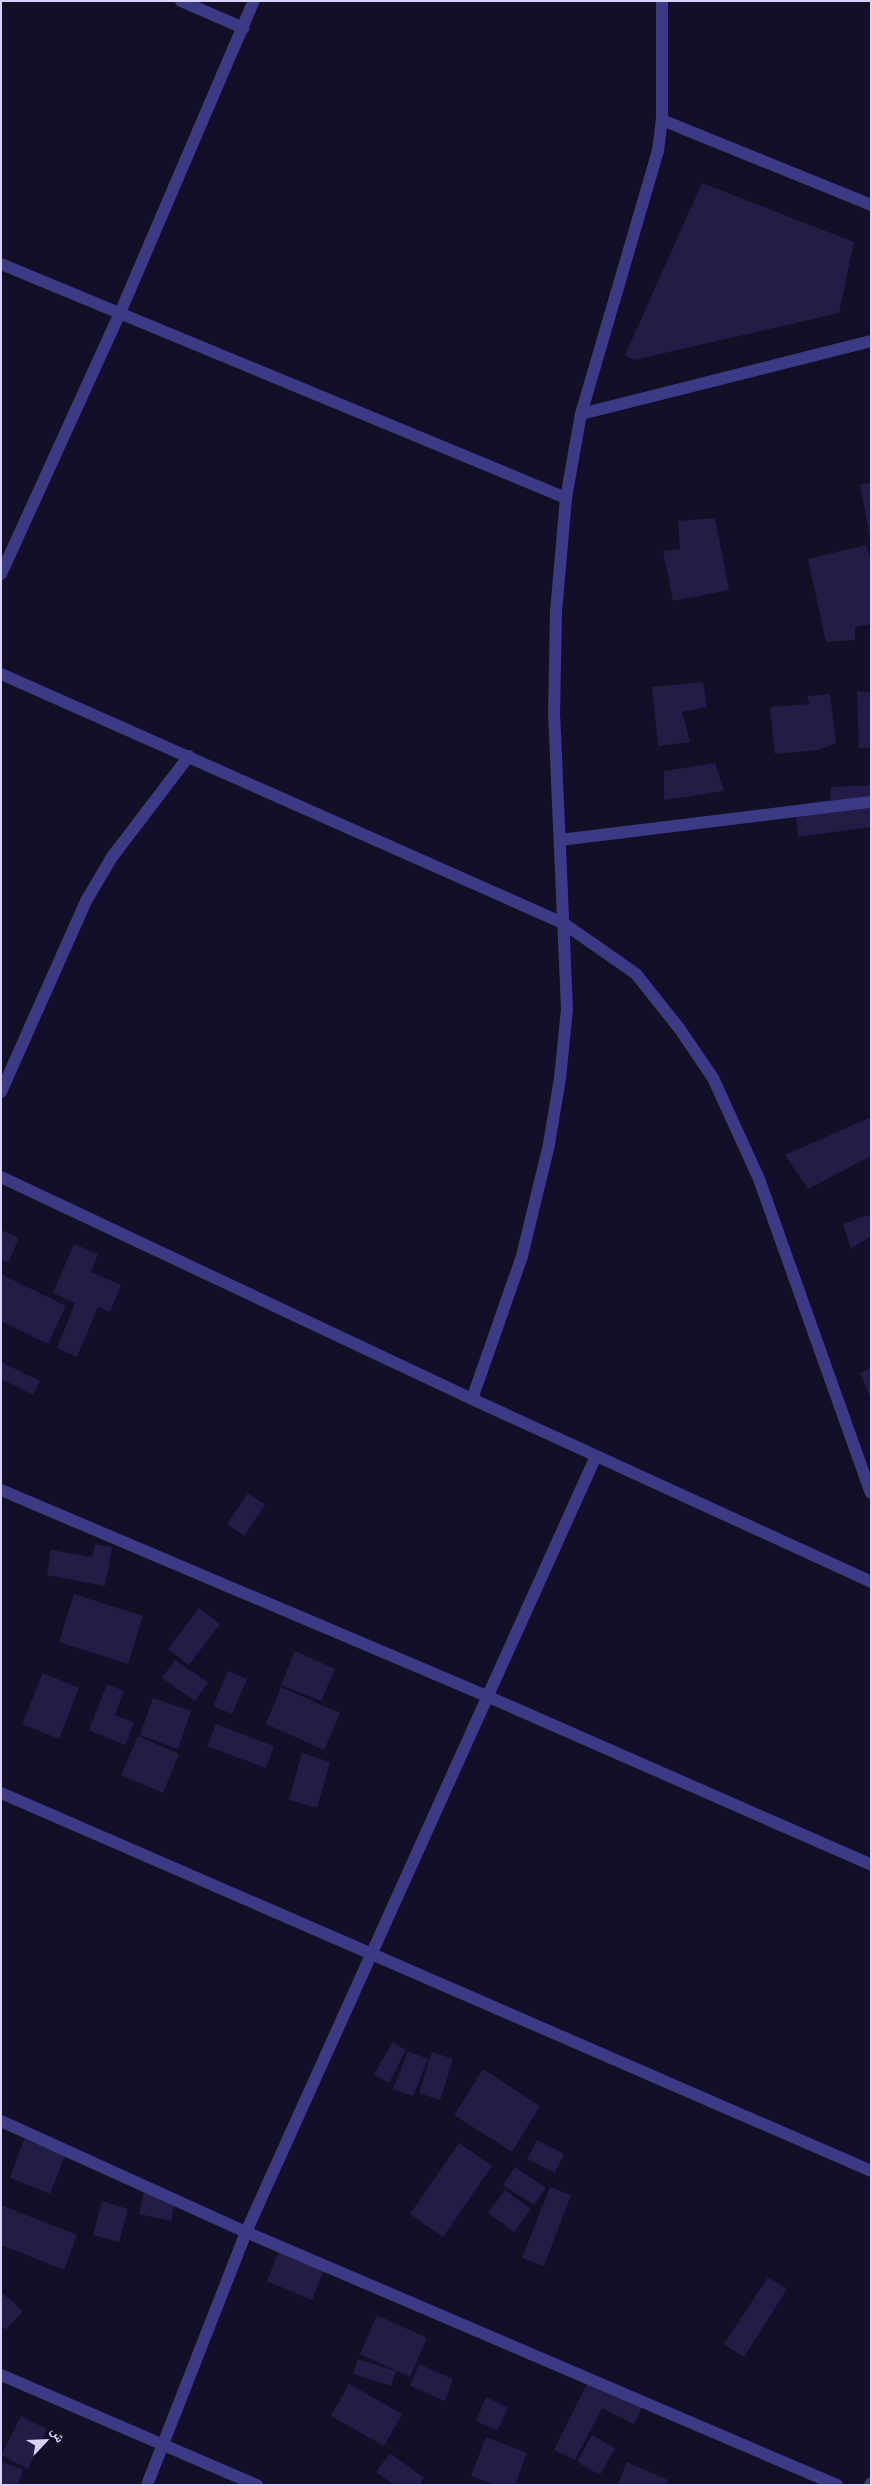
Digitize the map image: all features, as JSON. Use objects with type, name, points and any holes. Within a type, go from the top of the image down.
[{"type":"street","points":[[181,1],[243,28]]},
{"type":"street","points":[[1,574],[120,313],[254,1]]},
{"type":"street","points":[[472,1399],[522,1256],[549,1144],[560,1078],[567,1009],[554,706],[556,612],[566,498],[581,414],[658,151],[662,120],[662,1]]},
{"type":"street","points":[[662,120],[871,204]]},
{"type":"street","points":[[1,264],[566,498]]},
{"type":"street","points":[[581,414],[871,341]]},
{"type":"street","points":[[1,674],[563,923],[636,974],[679,1028],[713,1078],[759,1180],[871,1493]]},
{"type":"street","points":[[1,1092],[86,901],[112,857],[188,756]]},
{"type":"street","points":[[560,840],[871,802]]},
{"type":"street","points":[[1,1177],[472,1399],[871,1582]]},
{"type":"street","points":[[147,2485],[246,2232],[596,1456]]},
{"type":"street","points":[[1,1490],[488,1697],[871,1865]]},
{"type":"street","points":[[1,1793],[871,2171]]},
{"type":"street","points":[[2,2123],[246,2232],[837,2485]]},
{"type":"street","points":[[1,2375],[257,2485]]},
{"type":"building","points":[[702,183],[854,242],[839,313],[634,360],[625,355]]},
{"type":"building","points":[[871,483],[871,538],[870,538],[860,484]]},
{"type":"building","points":[[715,518],[729,590],[673,601],[663,551],[680,549],[678,521]]},
{"type":"building","points":[[866,545],[871,560],[871,624],[855,627],[855,640],[826,642],[808,559]]},
{"type":"building","points":[[703,682],[707,707],[682,712],[690,742],[658,746],[652,687]]},
{"type":"building","points":[[857,691],[871,693],[871,748],[859,748]]},
{"type":"building","points":[[830,694],[836,743],[818,750],[775,754],[770,707],[810,704],[807,696]]},
{"type":"building","points":[[715,763],[724,791],[664,800],[664,771]]},
{"type":"building","points":[[871,785],[871,827],[798,837],[795,805],[830,800],[831,787]]},
{"type":"building","points":[[871,1117],[871,1156],[808,1189],[785,1155]]},
{"type":"building","points":[[864,1216],[871,1216],[871,1236],[851,1249],[843,1224]]},
{"type":"building","points":[[1,1230],[19,1238],[8,1263],[1,1260]]},
{"type":"building","points":[[74,1244],[98,1254],[91,1272],[121,1285],[110,1312],[98,1307],[77,1357],[57,1348],[75,1303],[53,1293]]},
{"type":"building","points":[[1,1274],[66,1306],[48,1344],[1,1321]]},
{"type":"building","points":[[1,1362],[40,1381],[33,1395],[1,1379]]},
{"type":"building","points":[[871,1368],[871,1399],[860,1373]]},
{"type":"building","points":[[248,1493],[265,1505],[244,1536],[227,1524]]},
{"type":"building","points":[[95,1544],[112,1547],[105,1586],[47,1575],[51,1550],[92,1557]]},
{"type":"building","points":[[74,1594],[143,1616],[128,1664],[59,1642]]},
{"type":"building","points":[[199,1608],[220,1624],[189,1665],[168,1649]]},
{"type":"building","points":[[295,1651],[335,1669],[321,1701],[281,1685]]},
{"type":"building","points":[[175,1660],[208,1682],[195,1701],[162,1678]]},
{"type":"building","points":[[228,1671],[247,1679],[232,1714],[213,1706]]},
{"type":"building","points":[[43,1673],[79,1688],[59,1739],[22,1724]]},
{"type":"building","points":[[107,1684],[124,1691],[115,1715],[134,1723],[125,1745],[89,1730]]},
{"type":"building","points":[[281,1687],[340,1713],[324,1750],[266,1724]]},
{"type":"building","points":[[153,1698],[191,1711],[178,1749],[140,1735]]},
{"type":"building","points":[[216,1724],[274,1746],[266,1768],[207,1746]]},
{"type":"building","points":[[138,1736],[179,1754],[163,1793],[121,1775]]},
{"type":"building","points":[[302,1753],[330,1762],[317,1808],[289,1800]]},
{"type":"building","points":[[392,2042],[406,2050],[389,2083],[374,2075]]},
{"type":"building","points":[[408,2051],[428,2059],[413,2096],[393,2089]]},
{"type":"building","points":[[432,2052],[453,2059],[440,2100],[419,2093]]},
{"type":"building","points":[[483,2069],[540,2106],[512,2152],[454,2115]]},
{"type":"building","points":[[24,2139],[65,2155],[50,2194],[10,2178]]},
{"type":"building","points":[[537,2140],[564,2154],[555,2173],[527,2159]]},
{"type":"building","points":[[459,2143],[492,2166],[443,2237],[410,2214]]},
{"type":"building","points":[[515,2167],[546,2188],[534,2205],[503,2185]]},
{"type":"building","points":[[550,2187],[571,2195],[544,2266],[522,2258]]},
{"type":"building","points":[[505,2190],[531,2209],[514,2232],[488,2213]]},
{"type":"building","points":[[144,2191],[176,2197],[171,2221],[139,2214]]},
{"type":"building","points":[[102,2201],[128,2209],[119,2242],[93,2235]]},
{"type":"building","points":[[1,2205],[77,2235],[64,2270],[1,2245]]},
{"type":"building","points":[[282,2243],[327,2262],[312,2300],[267,2281]]},
{"type":"building","points":[[768,2277],[787,2289],[744,2357],[724,2344]]},
{"type":"building","points":[[1,2292],[23,2311],[6,2330],[1,2325]]},
{"type":"building","points":[[377,2315],[427,2338],[410,2377],[360,2354]]},
{"type":"building","points":[[358,2359],[396,2371],[391,2386],[353,2374]]},
{"type":"building","points":[[419,2364],[453,2379],[445,2401],[410,2386]]},
{"type":"building","points":[[591,2376],[644,2402],[634,2424],[602,2408],[575,2460],[554,2450]]},
{"type":"building","points":[[349,2384],[402,2414],[384,2446],[331,2416]]},
{"type":"building","points":[[486,2397],[508,2408],[497,2431],[476,2421]]},
{"type":"building","points":[[21,2416],[47,2429],[28,2469],[1,2455]]},
{"type":"building","points":[[592,2435],[615,2448],[600,2475],[577,2462]]},
{"type":"building","points":[[486,2437],[527,2453],[515,2485],[494,2485],[471,2476]]},
{"type":"building","points":[[390,2453],[424,2478],[419,2485],[394,2485],[376,2472]]},
{"type":"building","points":[[1,2462],[23,2469],[18,2485],[1,2485]]},
{"type":"building","points":[[627,2462],[668,2480],[666,2485],[618,2485]]}]
